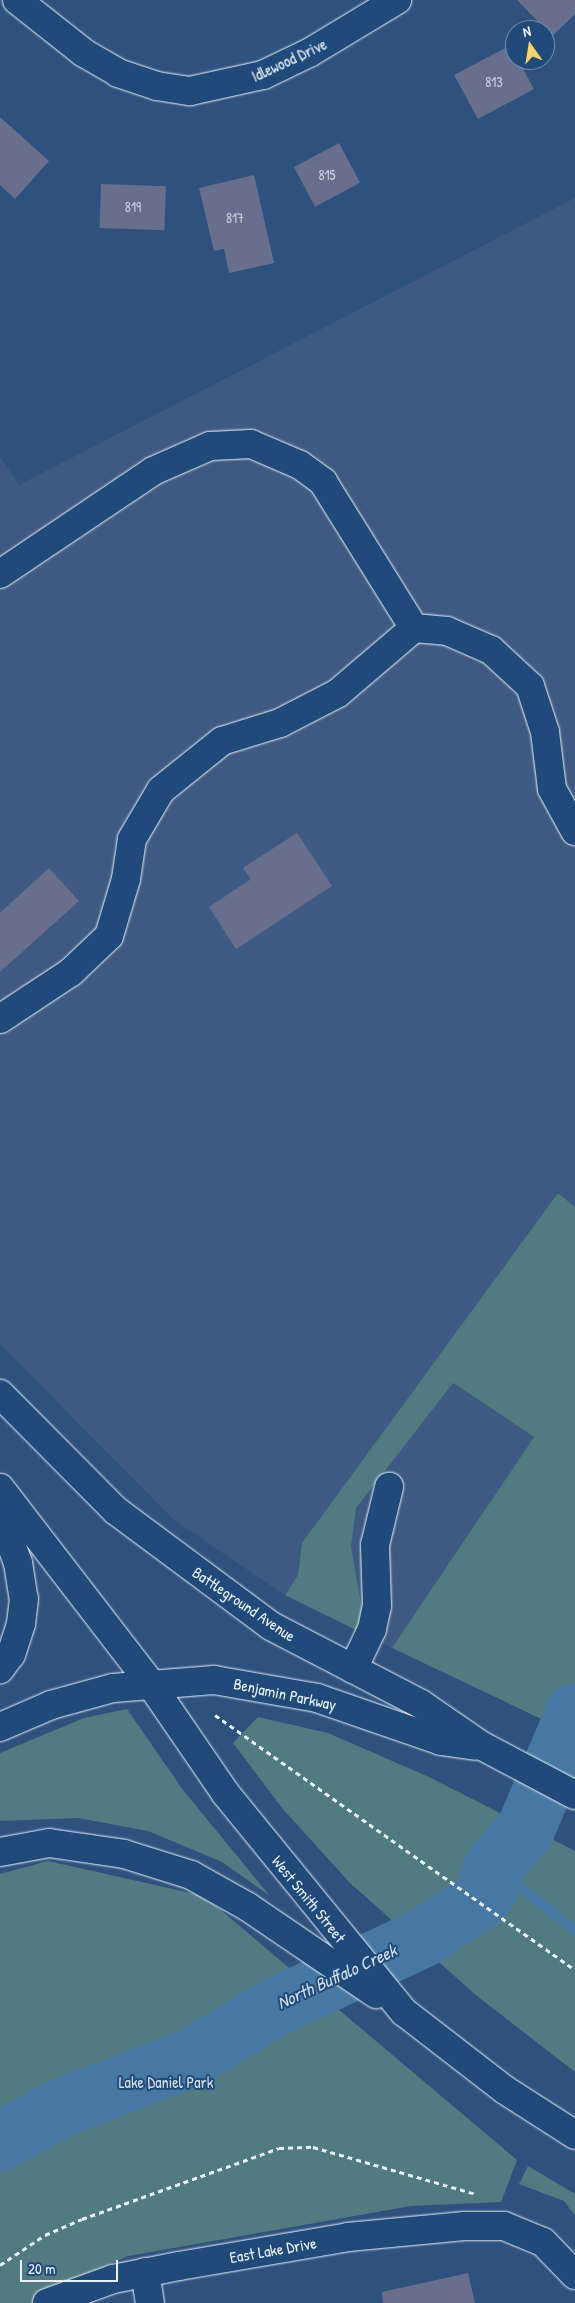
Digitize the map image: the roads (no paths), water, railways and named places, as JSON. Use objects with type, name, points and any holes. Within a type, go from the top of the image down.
[{"type":"main road","name":"Idlewood Drive","points":[[17,0],[84,53],[118,73],[157,86],[190,91],[263,75],[309,54],[397,0]]},
{"type":"main road","points":[[0,574],[153,471],[210,446],[251,444],[300,465],[323,482],[414,628]]},
{"type":"main road","points":[[2,1013],[71,972],[109,936],[126,879],[132,839],[161,790],[222,741],[280,723],[338,693],[414,628],[447,631],[491,650],[530,686],[545,732],[552,789],[575,831]]},
{"type":"main road","name":"Battleground Avenue","points":[[0,1394],[115,1510],[175,1558],[271,1626],[421,1704],[482,1746],[575,1795]]},
{"type":"main road","points":[[353,1669],[372,1630],[377,1606],[375,1545],[388,1487]]},
{"type":"main road","points":[[0,1488],[150,1683]]},
{"type":"main road","points":[[0,1515],[18,1563],[24,1599],[22,1624],[11,1654],[0,1669]]},
{"type":"main road","name":"Benjamin Parkway","points":[[0,1727],[51,1705],[113,1688],[150,1683],[214,1680],[264,1686],[374,1715],[441,1741],[482,1746]]},
{"type":"main road","name":"West Smith Street","points":[[150,1683],[226,1794],[333,1930],[404,2012],[505,2090],[575,2135]]},
{"type":"main road","points":[[0,1852],[49,1843],[124,1854],[191,1875],[248,1907],[404,2012]]},
{"type":"main road","name":"East Lake Drive","points":[[47,2303],[88,2287],[145,2272],[348,2237],[500,2225],[542,2242],[575,2275]]},
{"type":"main road","points":[[145,2272],[150,2303]]},
{"type":"waterway","name":"North Buffalo Creek","points":[[0,2141],[57,2109],[191,2057],[274,2007],[421,1938],[475,1903],[487,1891],[490,1871],[525,1829],[575,1712]]},
{"type":"waterway","points":[[490,1871],[521,1888],[575,1930]]},
{"type":"park label","name":"Lake Daniel Park","points":[[166,2082]]}]
